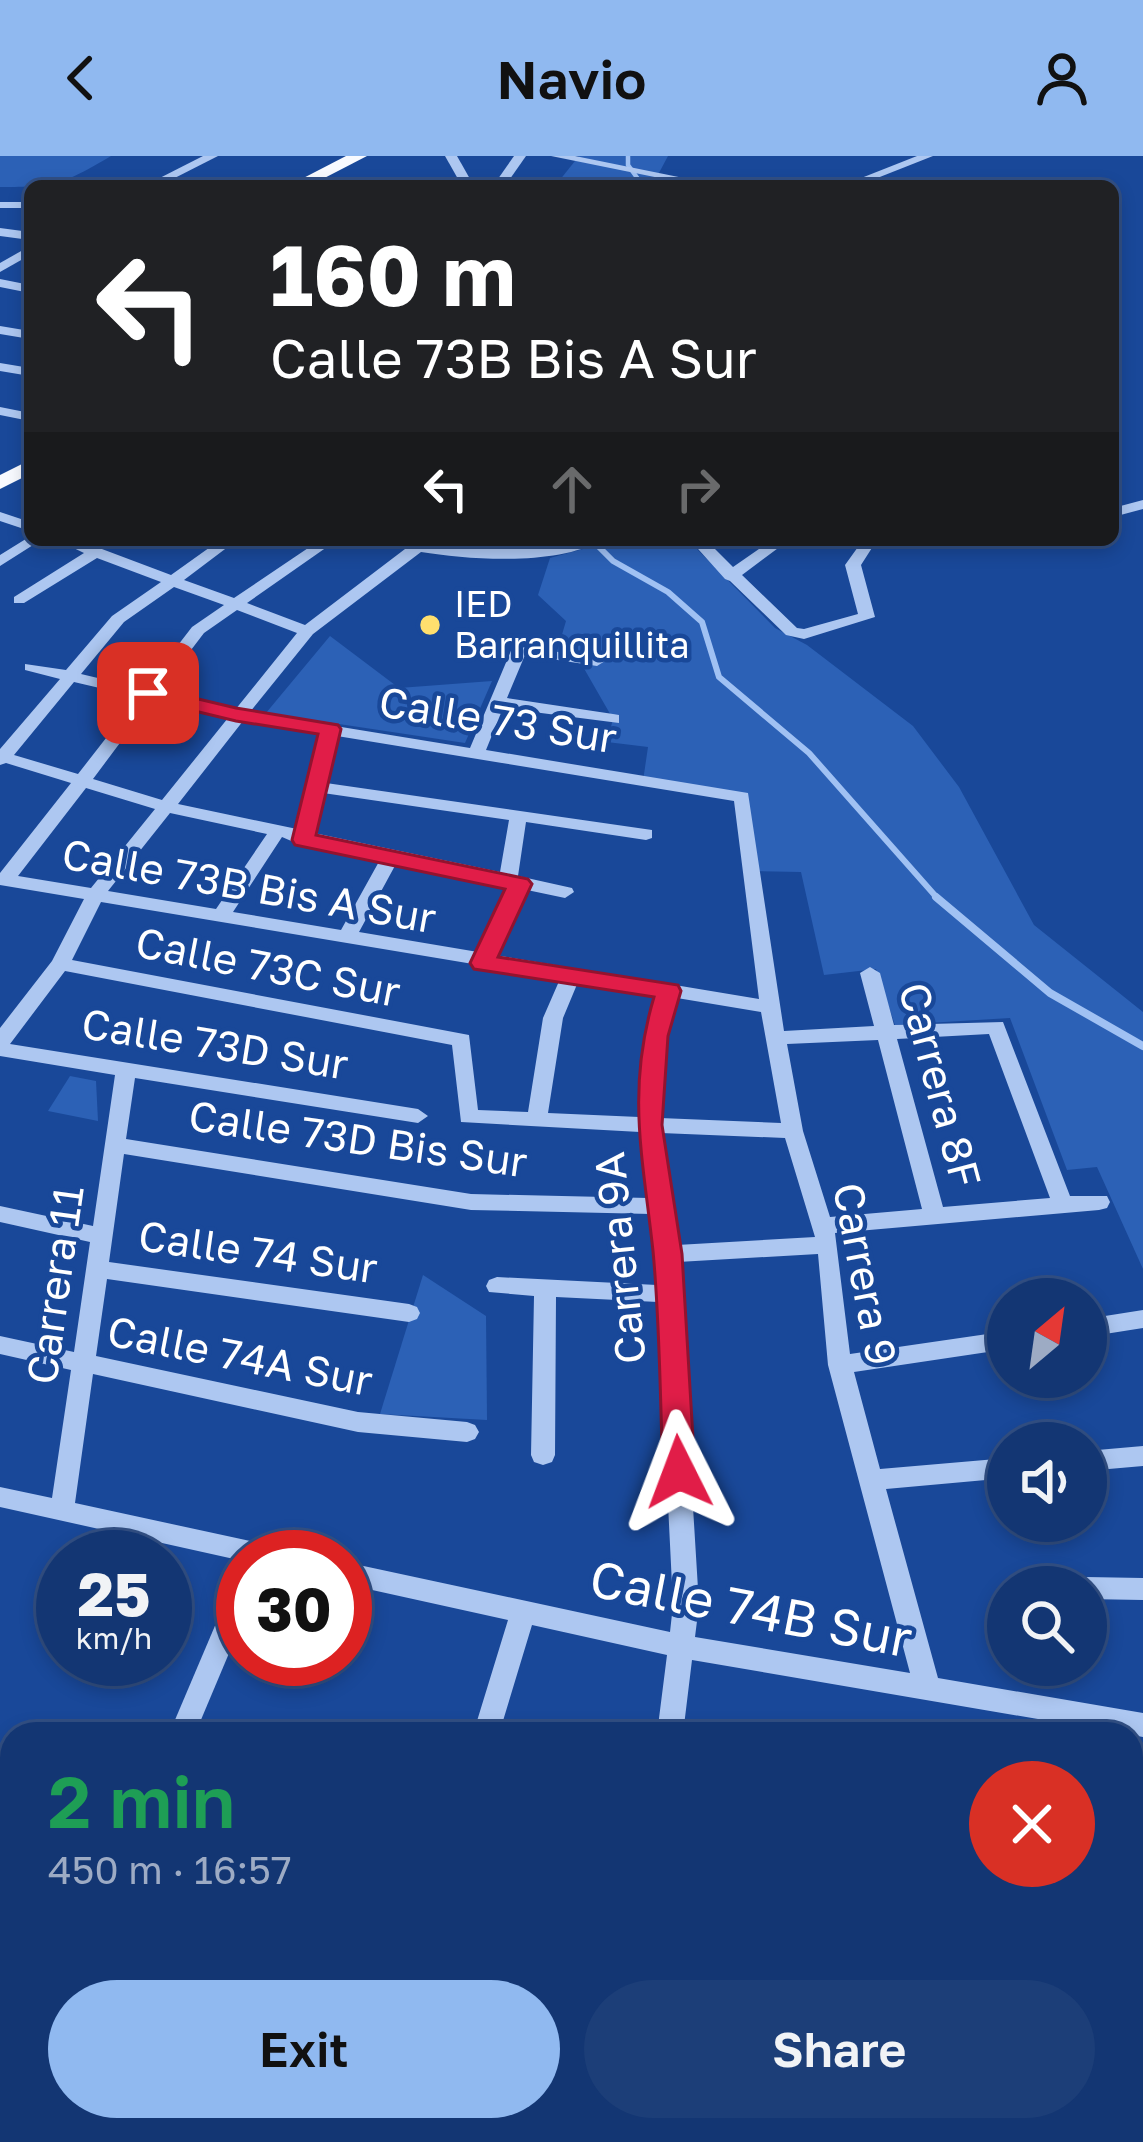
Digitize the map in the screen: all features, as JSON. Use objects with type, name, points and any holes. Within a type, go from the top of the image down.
[{"type":"main road","points":[[291,180],[332,156]]},
{"type":"main road","points":[[314,180],[359,156]]},
{"type":"main road","points":[[0,495],[15,474]]},
{"type":"street","points":[[162,180],[212,156]]},
{"type":"street","points":[[556,156],[676,180]]},
{"type":"street","points":[[863,180],[927,156]]},
{"type":"street","points":[[80,546],[307,631]]},
{"type":"street","points":[[19,600],[114,546]]},
{"type":"street","points":[[221,546],[118,619],[1,758],[164,806],[303,840],[565,892]]},
{"type":"street","points":[[3,880],[198,630],[321,546]]},
{"type":"street","points":[[409,546],[495,555],[573,546]]},
{"type":"street","points":[[702,546],[780,625],[804,634],[867,616],[853,565],[866,546]]},
{"type":"street","points":[[730,576],[773,546]]},
{"type":"street","points":[[0,1046],[60,964],[95,895],[236,715],[307,631],[416,548]]},
{"type":"street","points":[[476,753],[519,650],[597,661]]},
{"type":"street","name":"Calle 73 Sur","points":[[31,667],[236,715],[742,797]]},
{"type":"street","points":[[497,702],[613,719]]},
{"type":"street","points":[[303,840],[330,729]]},
{"type":"street","points":[[316,787],[646,834]]},
{"type":"street","name":"Carrera 9","points":[[742,797],[770,1007],[793,1131],[826,1236],[840,1365],[927,1688]]},
{"type":"street","points":[[482,963],[514,883],[518,817]]},
{"type":"street","points":[[220,917],[276,833]]},
{"type":"street","points":[[346,938],[390,858]]},
{"type":"street","name":"Calle 73B Bis A Sur","points":[[3,880],[482,963],[770,1007]]},
{"type":"street","name":"Calle 73C Sur","points":[[60,964],[462,1040],[468,1117],[537,1120]]},
{"type":"street","name":"Carrera 8F","points":[[870,973],[935,1218]]},
{"type":"street","points":[[571,975],[553,1018],[537,1120],[793,1131]]},
{"type":"street","name":"Carrera 9A","points":[[669,991],[655,1036],[649,1125],[668,1254],[686,1605],[672,1722]]},
{"type":"street","points":[[777,1038],[996,1027],[1063,1205]]},
{"type":"street","name":"Calle 73D Sur","points":[[0,1046],[418,1116]]},
{"type":"street","name":"Carrera 11","points":[[62,1511],[126,1070]]},
{"type":"street","name":"Calle 73D Bis Sur","points":[[115,1145],[471,1202],[663,1206]]},
{"type":"street","points":[[668,1254],[935,1218],[1099,1202]]},
{"type":"street","name":"Calle 74 Sur","points":[[0,1214],[102,1236]]},
{"type":"street","name":"Calle 74 Sur","points":[[97,1269],[409,1313]]},
{"type":"street","points":[[497,1286],[669,1294]]},
{"type":"street","points":[[543,1455],[545,1288]]},
{"type":"street","points":[[1107,1325],[1143,1319]]},
{"type":"street","points":[[840,1365],[987,1343]]},
{"type":"street","name":"Calle 74A Sur","points":[[0,1345],[358,1422],[467,1432]]},
{"type":"street","points":[[1107,1459],[1143,1456]]},
{"type":"street","points":[[869,1480],[987,1470]]},
{"type":"street","points":[[0,1497],[216,1546]]},
{"type":"street","name":"Calle 74B Sur","points":[[372,1579],[681,1646],[1125,1722]]},
{"type":"street","points":[[1107,1588],[1143,1589]]},
{"type":"street","points":[[490,1722],[523,1611]]},
{"type":"street","points":[[187,1722],[216,1653]]},
{"type":"shaded area","points":[[0,156],[111,156],[63,180],[24,180],[24,186],[0,187]]},
{"type":"shaded area","points":[[579,156],[668,156],[655,180],[560,180]]},
{"type":"shaded area","points":[[594,546],[694,546],[775,628],[807,645],[913,726],[959,787],[1034,925],[1143,1012],[1143,1269],[1097,1167],[1067,1170],[1010,1018],[895,1025],[876,969],[824,975],[801,872],[751,871],[742,797],[643,781],[648,747],[607,742],[613,719],[578,658],[556,655],[566,621],[538,595],[550,558]]},
{"type":"shaded area","points":[[330,636],[399,688],[492,681],[465,743],[266,713]]},
{"type":"shaded area","points":[[70,1076],[96,1081],[98,1121],[48,1111]]},
{"type":"shaded area","points":[[423,1275],[486,1316],[487,1420],[380,1414]]},
{"type":"waterway","points":[[628,156],[628,165],[639,180]]},
{"type":"waterway","points":[[598,546],[613,561],[668,592],[702,622],[719,677],[809,753],[937,898]]},
{"type":"waterway","points":[[937,898],[1050,993],[1143,1046]]},
{"type":"place","name":"IED Barranquillita","points":[[430,625]]},
{"type":"route","points":[[148,693],[236,715],[330,729],[303,840],[520,884],[482,963],[669,991],[655,1036],[649,1125],[668,1254],[679,1472]]}]
